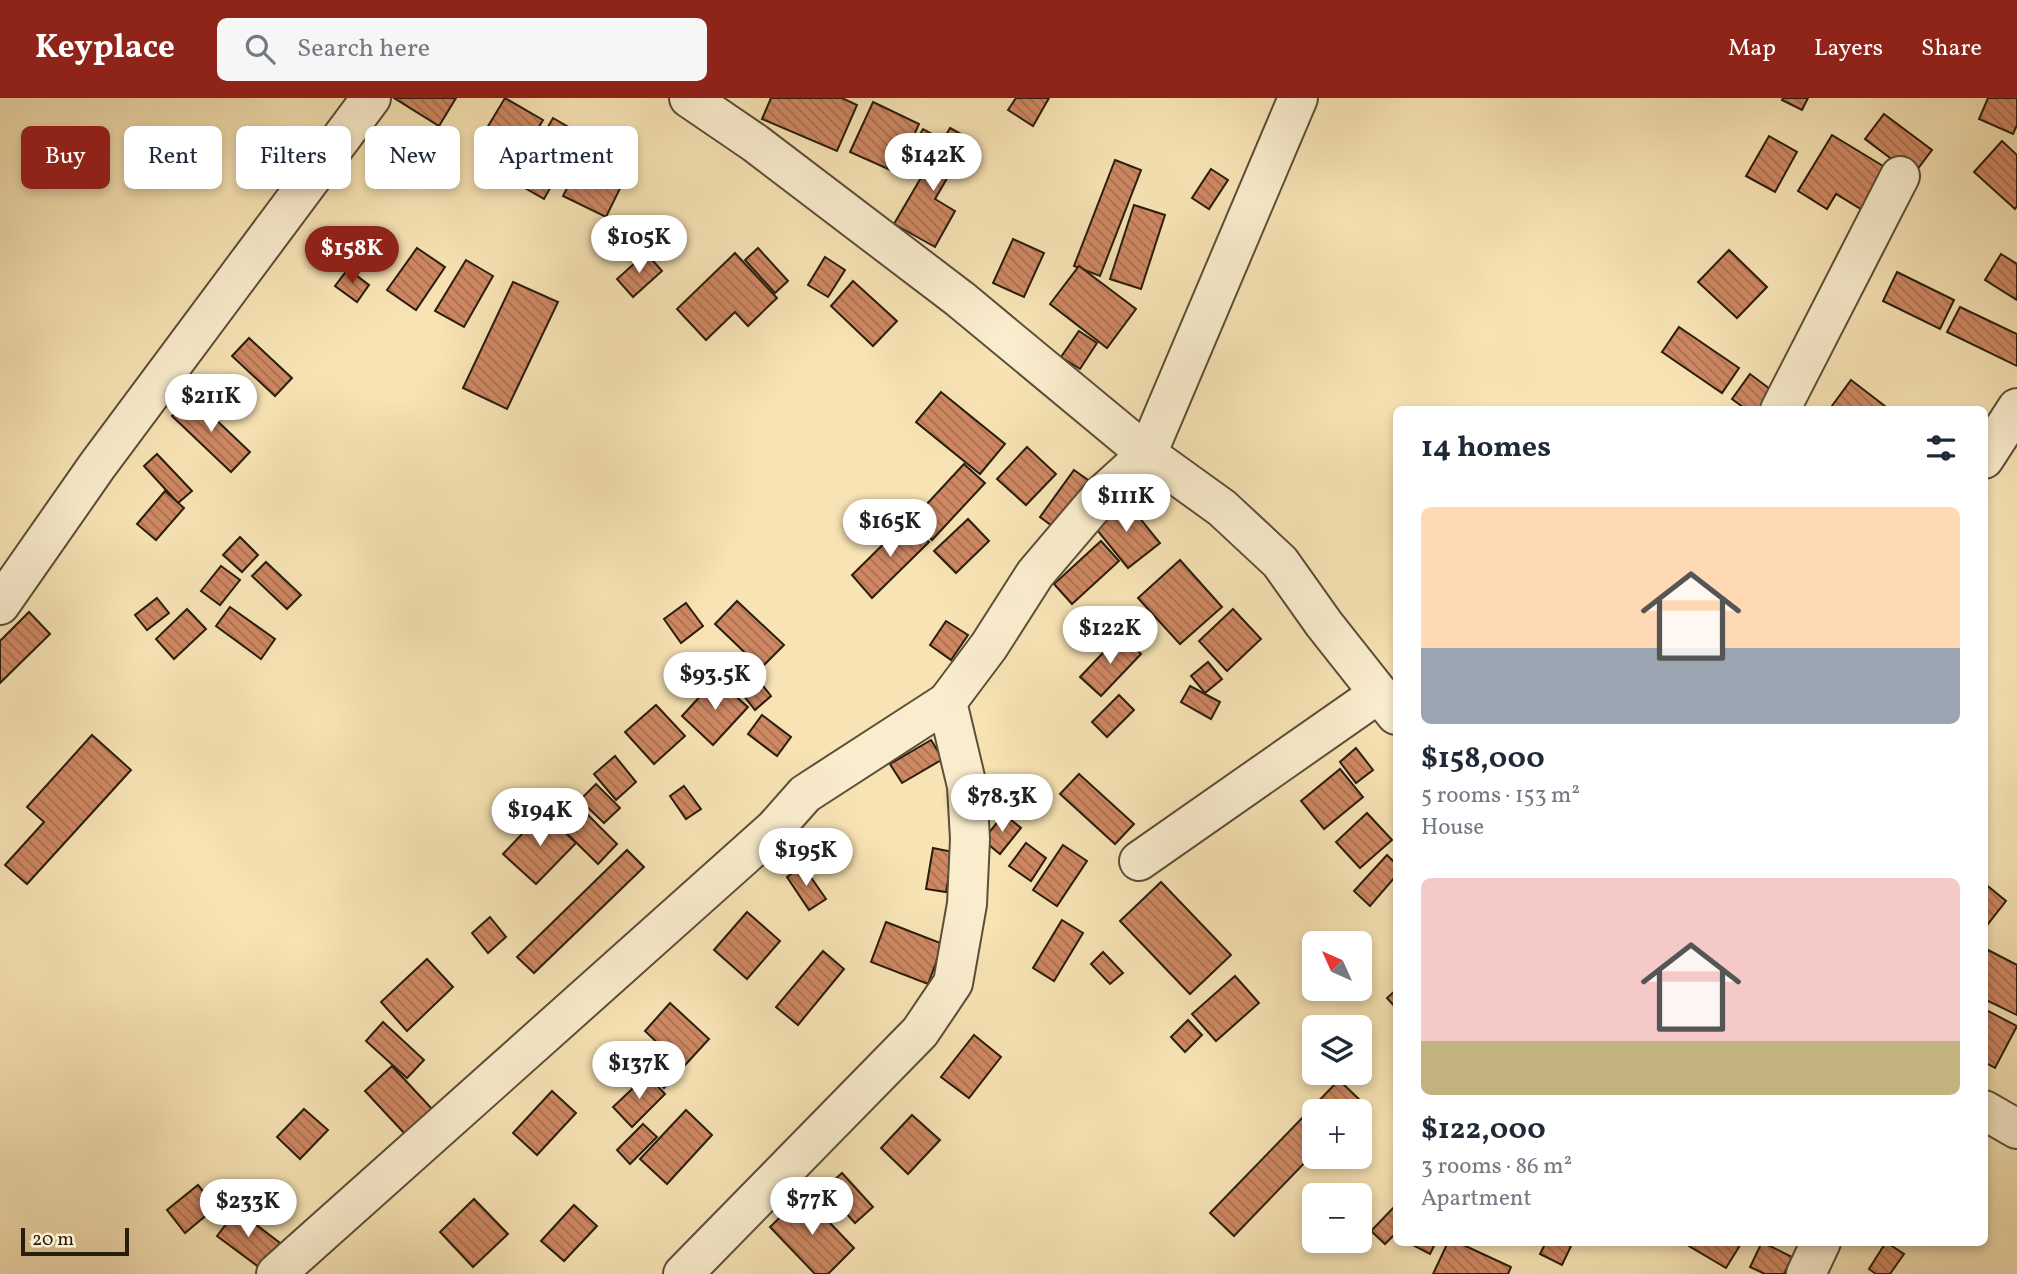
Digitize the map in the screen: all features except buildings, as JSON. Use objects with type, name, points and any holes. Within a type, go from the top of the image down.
[{"type":"street","points":[[0,605],[97,466],[371,98]]},
{"type":"street","points":[[689,98],[755,143],[960,299],[1147,454],[1222,508],[1280,562],[1387,705],[1139,861]]},
{"type":"street","points":[[275,1274],[774,830],[805,794],[947,702],[989,646],[1035,574],[1103,494],[1147,454],[1298,98]]},
{"type":"street","points":[[1782,406],[1900,176]]},
{"type":"street","points":[[1988,452],[2017,408]]},
{"type":"street","points":[[683,1274],[920,1032],[953,983],[967,904],[970,839],[967,786],[947,702]]},
{"type":"street","points":[[1988,1112],[2017,1129]]},
{"type":"street","points":[[1806,1274],[1819,1246]]}]
